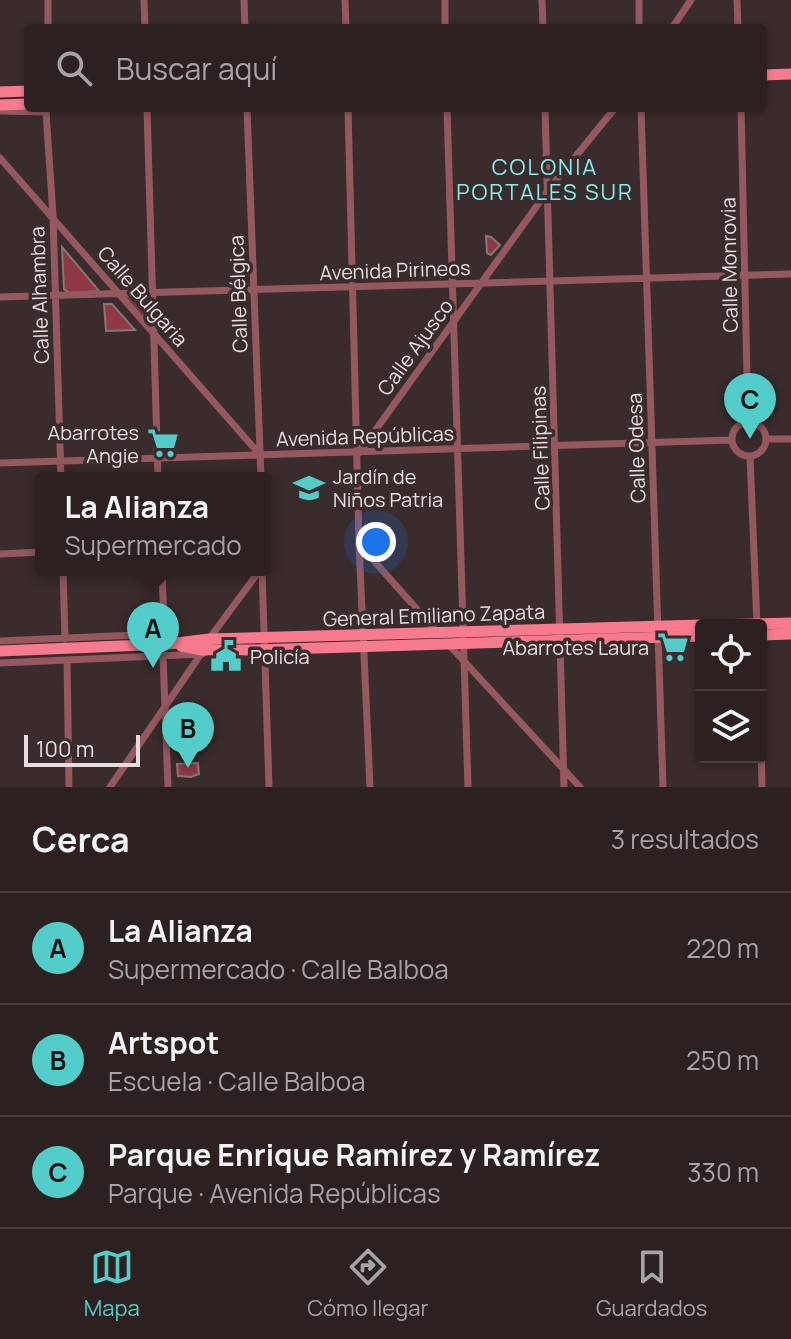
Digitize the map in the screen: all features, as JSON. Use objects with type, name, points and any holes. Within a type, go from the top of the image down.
[{"type":"main road","points":[[767,75],[791,74]]},
{"type":"main road","points":[[0,92],[24,91]]},
{"type":"main road","points":[[0,105],[24,104]]},
{"type":"main road","points":[[767,627],[791,623]]},
{"type":"main road","name":"General Emiliano Zapata","points":[[659,632],[695,626]]},
{"type":"main road","points":[[767,630],[791,634]]},
{"type":"main road","name":"General Emiliano Zapata","points":[[364,641],[438,633],[464,638],[659,632],[695,635]]},
{"type":"main road","name":"General Emiliano Zapata","points":[[166,649],[209,639],[264,644],[364,641],[448,645],[464,638]]},
{"type":"main road","name":"General Emiliano Zapata","points":[[0,651],[113,646],[222,651],[264,644]]},
{"type":"street","points":[[48,0],[48,24]]},
{"type":"street","points":[[144,0],[145,24]]},
{"type":"street","points":[[244,0],[245,24]]},
{"type":"street","points":[[345,0],[346,24]]},
{"type":"street","points":[[445,0],[445,24]]},
{"type":"street","points":[[542,0],[543,24]]},
{"type":"street","points":[[639,0],[639,24]]},
{"type":"street","points":[[675,24],[691,0]]},
{"type":"street","points":[[737,0],[738,24]]},
{"type":"street","name":"Calle Alhambra","points":[[0,111],[24,112]]},
{"type":"street","name":"Calle Alhambra","points":[[46,112],[53,215],[61,472]]},
{"type":"street","points":[[147,112],[158,472]]},
{"type":"street","name":"Calle Bélgica","points":[[247,112],[261,472]]},
{"type":"street","points":[[348,112],[359,544],[370,787]]},
{"type":"street","points":[[447,112],[468,787]]},
{"type":"street","name":"Calle Filipinas","points":[[545,112],[564,787]]},
{"type":"street","name":"Calle Ajusco","points":[[359,453],[549,189],[612,112]]},
{"type":"street","name":"Calle Odesa","points":[[641,112],[663,787]]},
{"type":"street","name":"Calle Monrovia","points":[[741,112],[748,422]]},
{"type":"street","name":"Calle Bulgaria","points":[[0,158],[261,456]]},
{"type":"street","name":"Avenida Pirineos","points":[[0,297],[791,274]]},
{"type":"street","points":[[748,422],[758,425],[766,439],[760,452],[750,456],[736,450],[732,440],[738,426],[748,422]]},
{"type":"street","points":[[766,439],[791,439]]},
{"type":"street","name":"Avenida Repúblicas","points":[[0,463],[732,440]]},
{"type":"street","points":[[750,456],[758,619]]},
{"type":"street","points":[[359,544],[580,787]]},
{"type":"street","points":[[0,554],[35,552]]},
{"type":"street","points":[[63,576],[65,639]]},
{"type":"street","points":[[0,641],[152,636],[161,632],[164,625],[162,576]]},
{"type":"street","points":[[209,639],[256,576]]},
{"type":"street","points":[[261,576],[269,787]]},
{"type":"street","points":[[166,649],[168,787]]},
{"type":"street","name":"General Emiliano Zapata","points":[[0,663],[67,660],[166,649],[201,654],[222,651]]},
{"type":"street","points":[[110,787],[201,654]]},
{"type":"street","points":[[67,660],[69,787]]},
{"type":"street","points":[[761,763],[762,787]]},
{"type":"shaded area","points":[[120,294],[153,294],[154,335]]},
{"type":"building","points":[[486,236],[500,245],[491,255],[487,253]]},
{"type":"building","points":[[62,247],[99,291],[69,293],[64,289]]},
{"type":"building","points":[[104,304],[112,304],[135,330],[106,331]]},
{"type":"building","points":[[377,528],[390,528],[390,536],[378,537]]},
{"type":"building","points":[[198,763],[199,774],[178,776],[177,764]]},
{"type":"place","name":"Parque Enrique Ramírez y Ramírez","points":[[750,439]]},
{"type":"place","name":"Abarrotes Angie","points":[[163,443]]},
{"type":"place","name":"Jardín de Niños Patria","points":[[309,488]]},
{"type":"place","name":"Abarrotes Laura","points":[[673,647]]},
{"type":"place","name":"Policía","points":[[226,656]]},
{"type":"place","name":"La Alianza","points":[[153,668]]},
{"type":"place","name":"Artspot","points":[[188,768]]},
{"type":"district","name":"COLONIA PORTALES SUR","points":[[545,180]]}]
